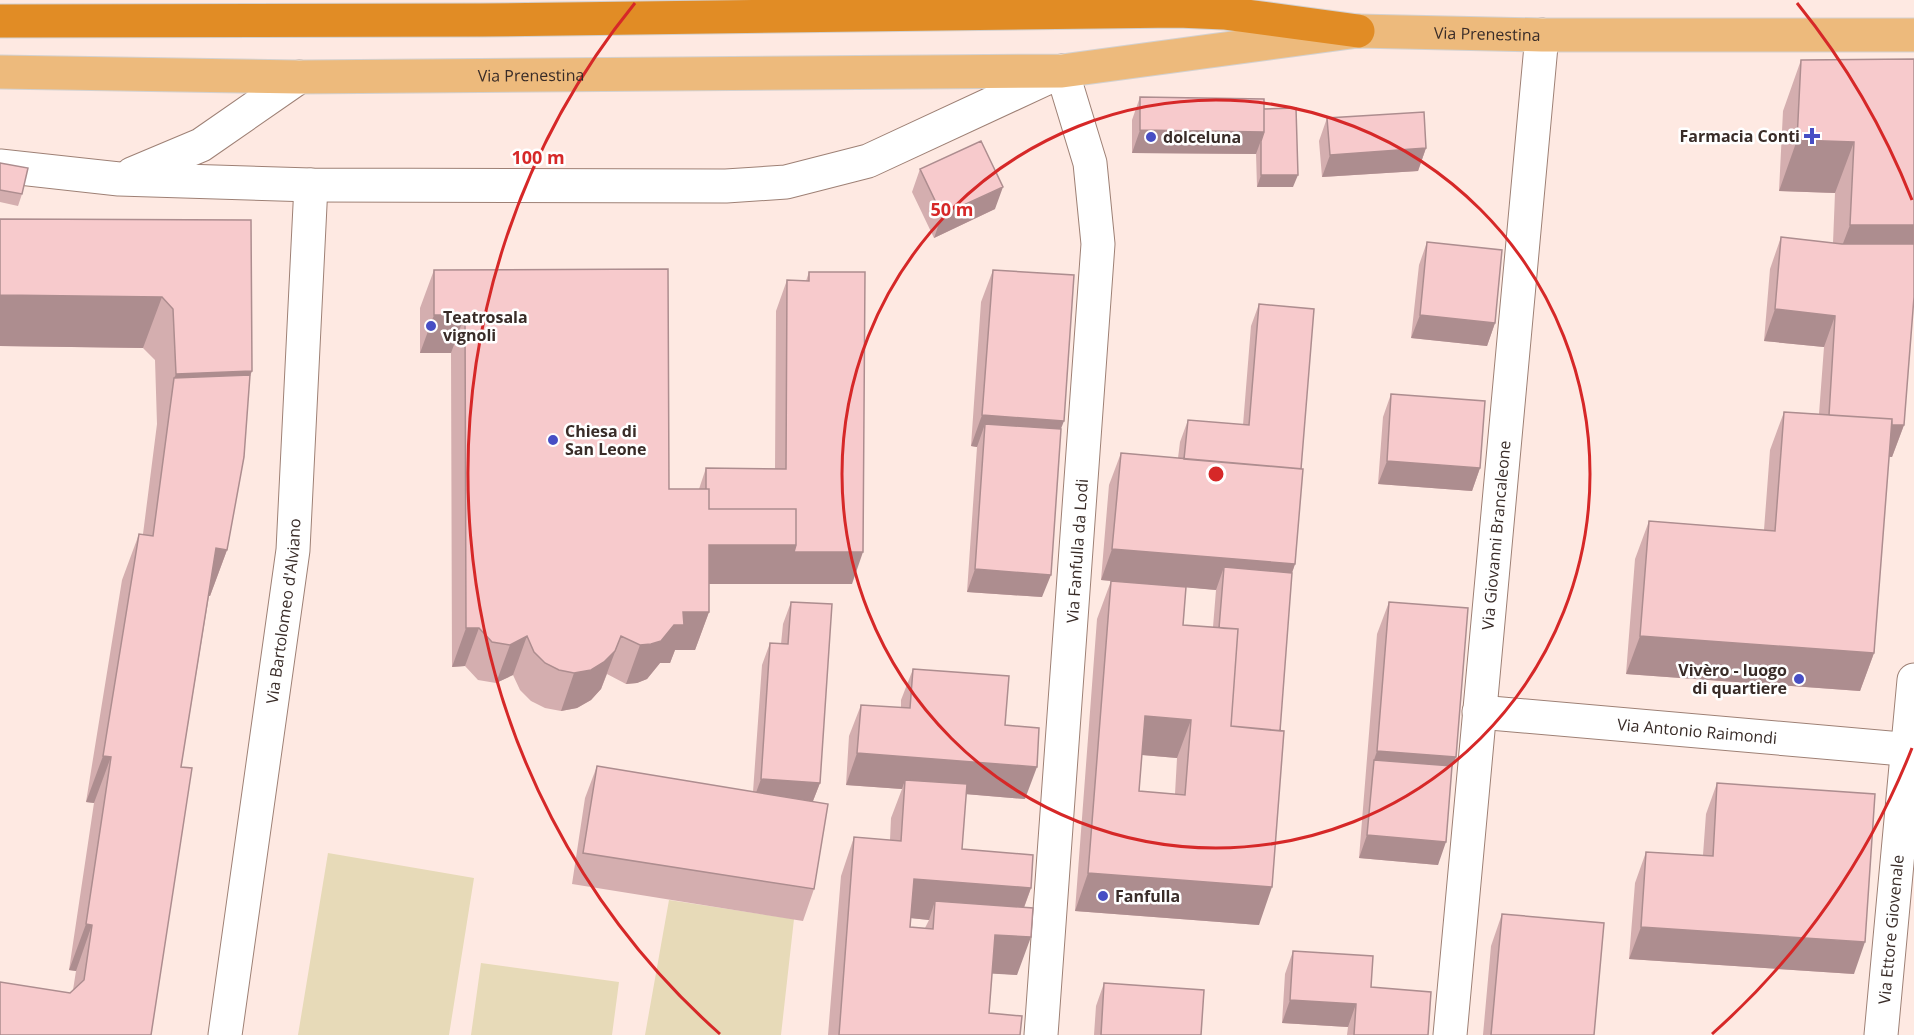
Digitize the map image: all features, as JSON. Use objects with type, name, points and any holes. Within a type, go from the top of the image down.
[{"type":"highway","points":[[0,21],[481,20],[1155,12],[1224,13],[1358,31]]},
{"type":"main road","name":"Via Prenestina","points":[[0,72],[299,77],[1062,71],[1358,31],[1542,35],[1914,35]]},
{"type":"street","name":"Via Giovanni Brancaleone","points":[[1450,1035],[1542,35]]},
{"type":"street","name":"Via Prenestina","points":[[0,166],[119,179],[311,185],[726,186],[786,182],[868,161],[1062,71]]},
{"type":"street","name":"Via Fanfulla da Lodi","points":[[1041,1035],[1098,244],[1090,163],[1062,71]]},
{"type":"street","points":[[119,179],[201,145],[299,77]]},
{"type":"street","name":"Via Bartolomeo d'Alviano","points":[[225,1035],[293,550],[311,185]]},
{"type":"street","name":"Via Ettore Giovenale","points":[[1881,1035],[1911,750],[1914,680]]},
{"type":"street","name":"Via Antonio Raimondi","points":[[1479,712],[1911,750]]},
{"type":"shaded area","points":[[328,853],[474,878],[449,1035],[298,1035]]},
{"type":"shaded area","points":[[669,900],[794,919],[781,1035],[645,1035]]},
{"type":"shaded area","points":[[481,963],[619,982],[612,1035],[471,1035]]},
{"type":"building","points":[[1914,59],[1914,225],[1850,225],[1854,142],[1797,140],[1801,60]]},
{"type":"building","points":[[1140,97],[1264,99],[1264,132],[1140,130]]},
{"type":"building","points":[[1296,108],[1298,175],[1261,175],[1264,109]]},
{"type":"building","points":[[1424,112],[1426,148],[1330,155],[1327,118]]},
{"type":"building","points":[[981,141],[1003,187],[942,215],[920,169]]},
{"type":"building","points":[[0,163],[28,168],[22,194],[0,190]]},
{"type":"building","points":[[0,219],[251,220],[252,371],[176,374],[173,309],[162,297],[0,295]]},
{"type":"building","points":[[1781,237],[1842,244],[1914,244],[1914,297],[1904,425],[1892,425],[1892,419],[1829,415],[1835,316],[1775,309]]},
{"type":"building","points":[[1427,242],[1502,250],[1495,323],[1420,315]]},
{"type":"building","name":"Chiesa di San Leone","points":[[668,269],[669,489],[709,489],[709,509],[796,509],[796,545],[709,545],[709,612],[683,612],[684,625],[674,625],[661,641],[651,644],[640,645],[621,636],[615,651],[591,670],[574,673],[559,670],[545,663],[534,652],[527,636],[510,645],[492,642],[479,628],[466,628],[465,315],[434,315],[434,270]]},
{"type":"building","points":[[993,270],[1074,275],[1064,421],[982,415]]},
{"type":"building","points":[[809,272],[865,272],[863,552],[794,552],[796,509],[709,509],[706,468],[786,469],[787,280],[809,281]]},
{"type":"building","points":[[1259,304],[1314,309],[1301,469],[1184,459],[1188,420],[1249,425]]},
{"type":"building","points":[[250,375],[244,457],[227,550],[216,548],[181,767],[192,768],[151,1035],[0,1035],[0,982],[70,993],[84,980],[92,925],[86,924],[111,757],[103,756],[139,534],[153,536],[174,378]]},
{"type":"building","points":[[1391,394],[1485,401],[1480,468],[1387,461]]},
{"type":"building","points":[[1784,412],[1892,419],[1874,653],[1640,636],[1649,521],[1775,531]]},
{"type":"building","points":[[985,424],[1061,429],[1051,575],[975,569]]},
{"type":"building","points":[[1121,453],[1303,469],[1295,564],[1112,549]]},
{"type":"building","points":[[1224,567],[1292,573],[1280,731],[1231,726],[1238,629],[1219,628]]},
{"type":"building","points":[[1111,581],[1186,587],[1183,625],[1238,629],[1231,726],[1284,731],[1272,887],[1088,873]],"holes":[[[1145,716],[1191,720],[1185,795],[1139,791]]]},
{"type":"building","points":[[791,602],[832,604],[820,783],[761,779],[770,643],[788,644]]},
{"type":"building","points":[[1389,602],[1468,608],[1456,757],[1377,751]]},
{"type":"building","points":[[913,669],[1009,676],[1005,725],[1039,728],[1037,767],[857,753],[861,705],[910,708]]},
{"type":"building","points":[[1374,760],[1452,766],[1446,842],[1367,835]]},
{"type":"building","points":[[597,766],[828,804],[814,889],[583,853]]},
{"type":"building","points":[[905,780],[967,784],[962,849],[1033,855],[1031,888],[914,879],[910,927],[933,929],[935,901],[1033,908],[1031,937],[995,935],[989,1013],[1022,1016],[1020,1035],[839,1035],[854,837],[901,841]]},
{"type":"building","points":[[1717,783],[1875,794],[1865,942],[1641,927],[1646,852],[1713,856]]},
{"type":"building","points":[[1502,914],[1604,923],[1594,1035],[1491,1035]]},
{"type":"building","points":[[1293,951],[1373,956],[1371,987],[1431,992],[1428,1035],[1354,1035],[1356,1004],[1290,1000]]},
{"type":"building","points":[[1104,983],[1204,990],[1201,1035],[1101,1035]]},
{"type":"place","name":"Farmacia Conti","points":[[1812,136]]},
{"type":"place","name":"dolceluna","points":[[1151,137]]},
{"type":"place","name":"Teatrosala vignoli","points":[[431,326]]},
{"type":"place","name":"Chiesa di San Leone","points":[[553,440]]},
{"type":"place","name":"Vivèro - luogo di quartiere","points":[[1799,679]]},
{"type":"place","name":"Fanfulla","points":[[1103,896]]}]
